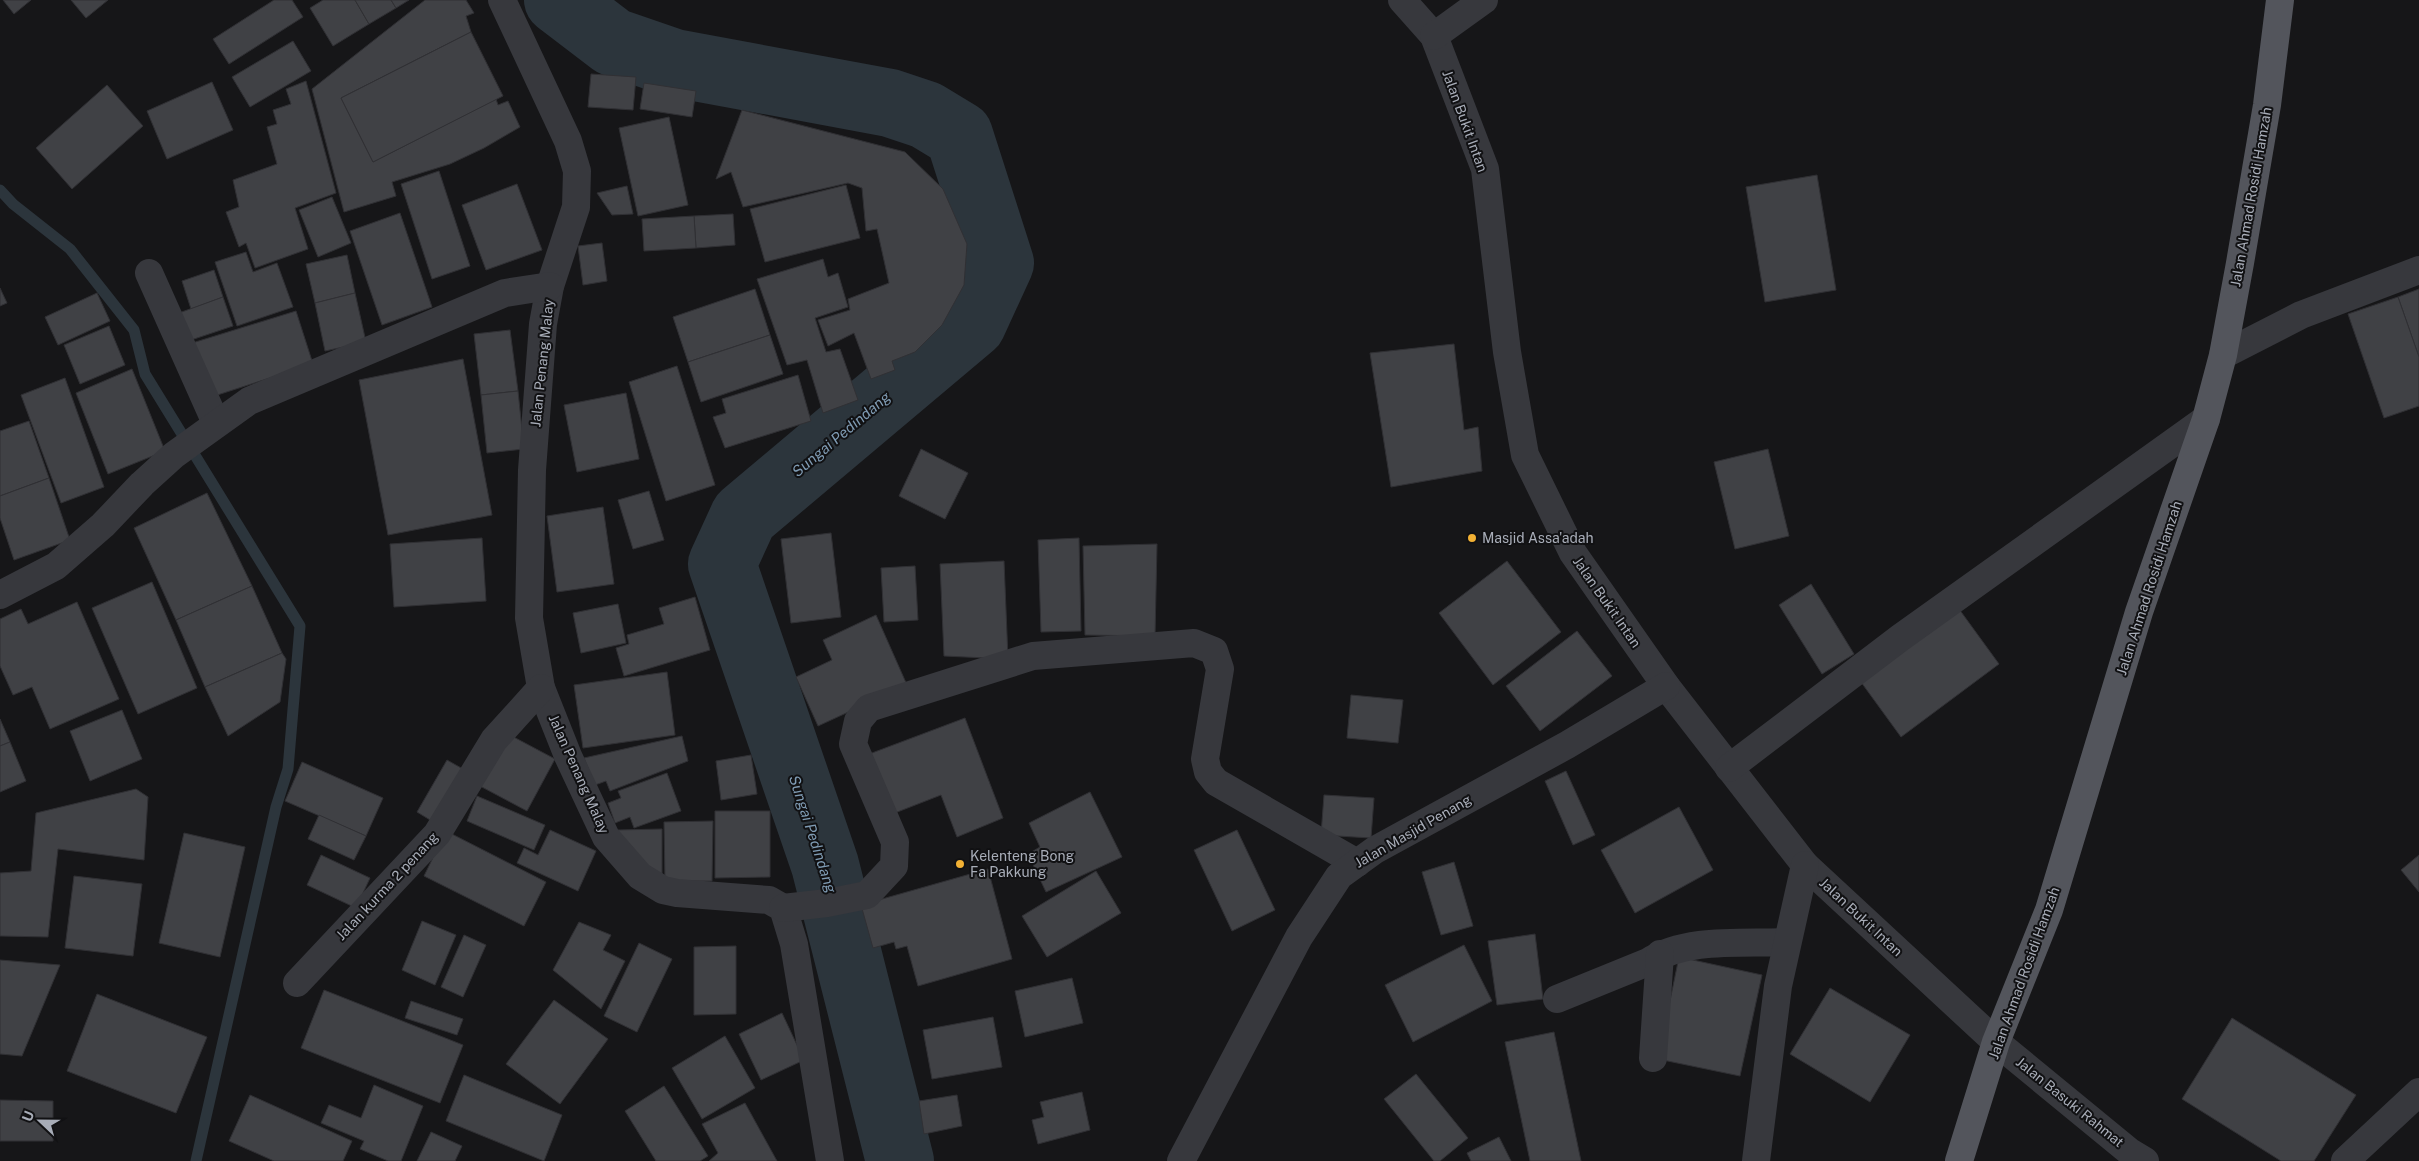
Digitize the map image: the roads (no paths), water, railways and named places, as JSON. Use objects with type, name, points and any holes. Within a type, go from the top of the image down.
[{"type":"main road","name":"Jalan Ahmad Rosidi Hamzah","points":[[1958,1161],[1996,1042],[2049,910],[2139,612],[2206,419],[2223,355],[2267,104],[2280,0]]},
{"type":"street","name":"Jalan Penang Malay","points":[[502,0],[568,142],[577,171],[576,207],[550,286],[543,324],[532,480],[529,618],[541,688],[568,756],[606,837],[640,876],[663,890],[769,900],[783,908]]},
{"type":"street","name":"Jalan Bukit Intan","points":[[1402,0],[1434,36],[1485,169],[1507,352],[1525,455],[1572,554],[1666,686],[1805,865],[1996,1042]]},
{"type":"street","points":[[1434,36],[1484,0]]},
{"type":"street","points":[[2223,355],[2301,315],[2419,270]]},
{"type":"street","points":[[149,273],[211,428]]},
{"type":"street","points":[[0,596],[56,566],[103,525],[174,454],[249,401],[505,293],[550,286]]},
{"type":"street","points":[[1729,768],[1900,638],[2206,419]]},
{"type":"street","points":[[830,1161],[794,944],[783,908],[827,903],[867,895],[894,866],[895,842],[853,744],[858,721],[869,708],[1033,656],[1194,643],[1214,651],[1220,669],[1205,759],[1208,772],[1216,782],[1357,863]]},
{"type":"street","name":"Jalan Masjid Penang","points":[[1181,1161],[1299,937],[1339,876],[1375,850],[1566,745],[1666,686]]},
{"type":"street","name":"Jalan kurma 2 penang","points":[[297,983],[436,834],[494,740],[541,688]]},
{"type":"street","points":[[1756,1161],[1778,986],[1805,865]]},
{"type":"street","points":[[1556,999],[1648,962],[1660,954],[1702,945],[1788,942]]},
{"type":"street","points":[[1653,1058],[1660,954]]},
{"type":"street","name":"Jalan Basuki Rahmat","points":[[1996,1042],[2130,1152],[2145,1161]]},
{"type":"street","points":[[2345,1161],[2419,1092]]},
{"type":"waterway","name":"Sungai Pedindang","points":[[558,0],[613,42],[674,63],[890,103],[926,115],[959,135],[1000,263],[972,324],[744,516],[722,564],[825,865],[900,1161]]},
{"type":"waterway","points":[[0,190],[13,204],[70,249],[134,330],[145,374],[300,626],[288,769],[276,807],[196,1161]]},
{"type":"place","name":"Masjid Assa'adah","points":[[1472,538]]},
{"type":"place","name":"Kelenteng Bong Fa Pakkung","points":[[960,864]]}]
